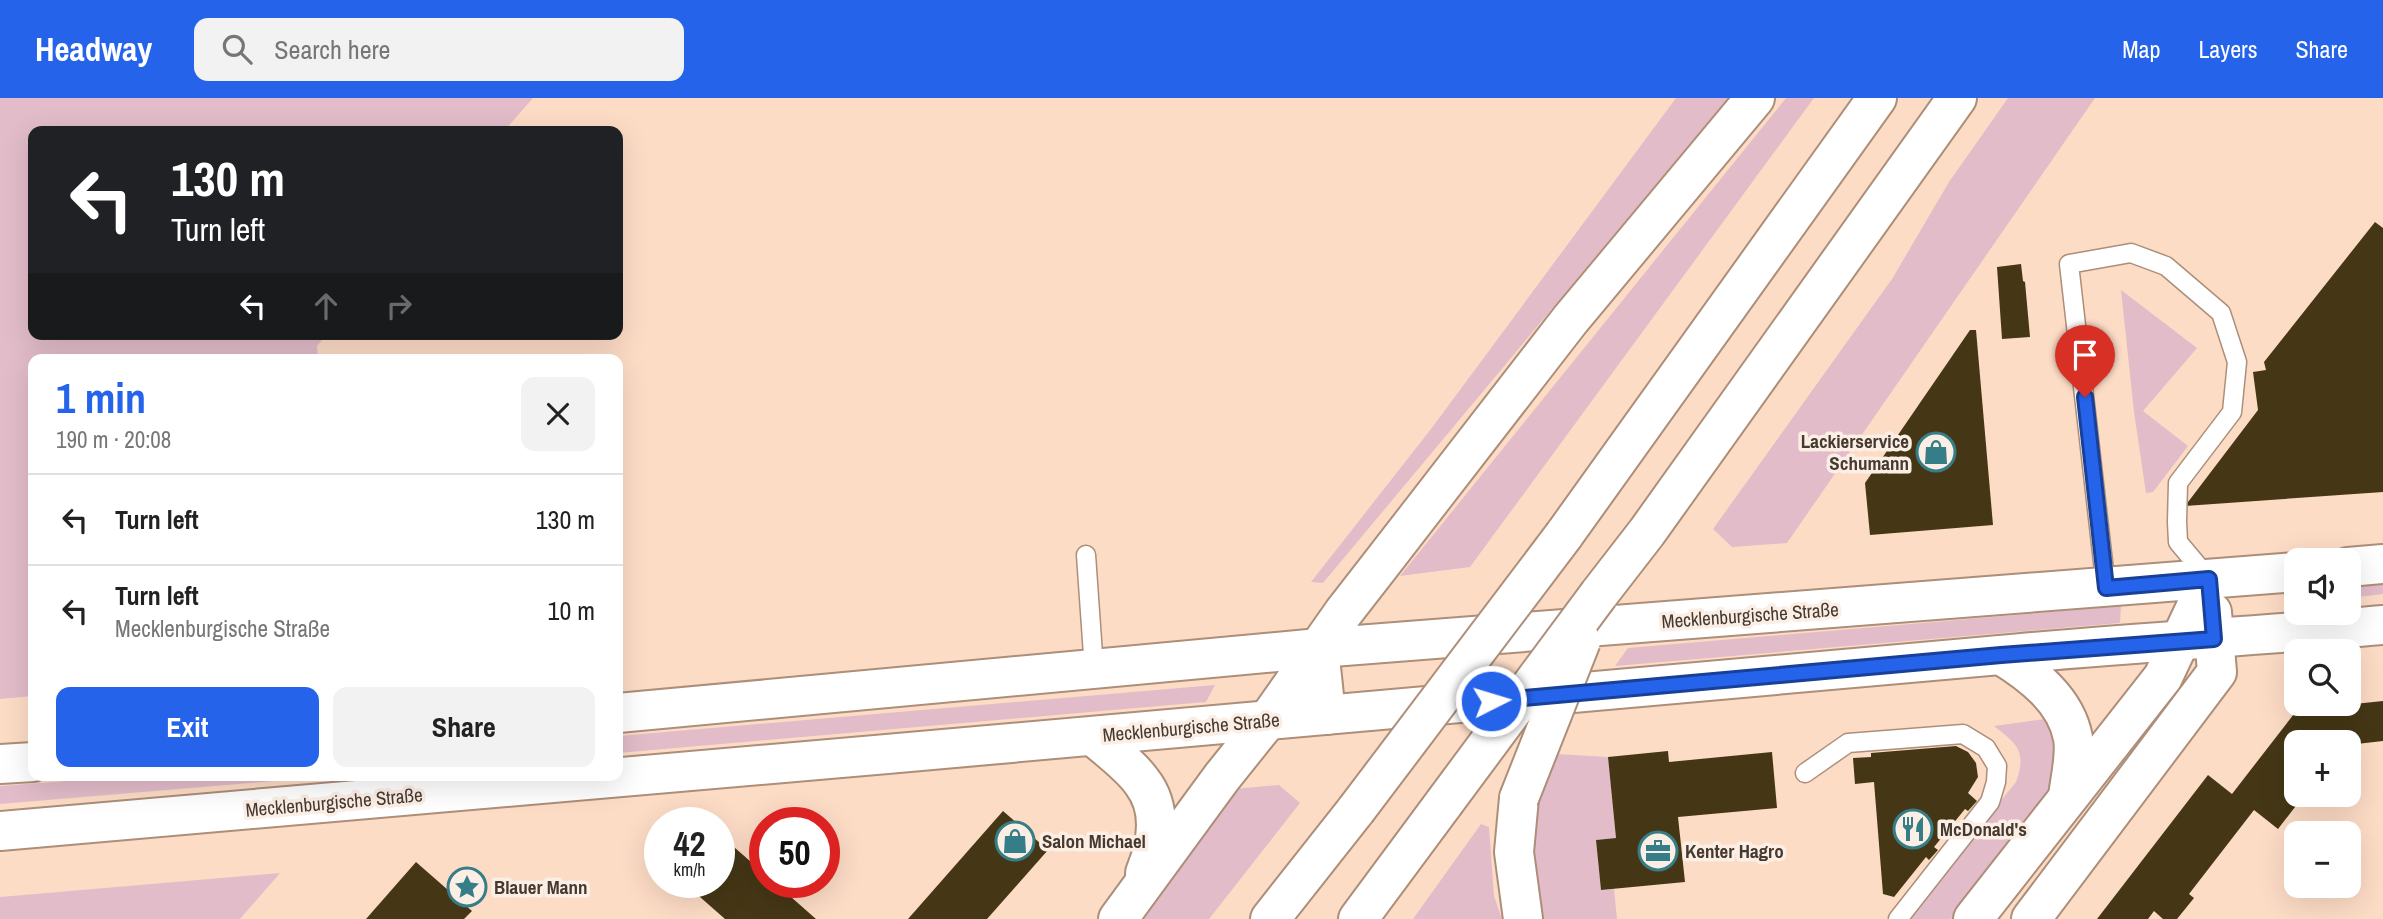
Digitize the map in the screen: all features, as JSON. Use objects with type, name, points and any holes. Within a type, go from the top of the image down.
[{"type":"main road","points":[[1128,906],[1343,613],[1570,320],[1755,98]]},
{"type":"main road","points":[[1270,919],[1564,535],[1877,98]]},
{"type":"main road","points":[[1357,919],[1647,532],[1957,98]]},
{"type":"main road","points":[[2361,566],[2383,564]]},
{"type":"main road","name":"Mecklenburgische Straße","points":[[623,713],[1319,648],[2284,573]]},
{"type":"main road","points":[[1973,919],[2163,677],[2197,640],[2209,579]]},
{"type":"main road","points":[[1523,919],[1514,852],[1519,798],[1599,594]]},
{"type":"main road","name":"Mecklenburgische Straße","points":[[623,769],[1093,736],[2001,655],[2383,625]]},
{"type":"main road","points":[[2031,919],[2217,671],[2197,640]]},
{"type":"main road","points":[[1319,648],[1326,715]]},
{"type":"main road","points":[[2001,655],[2031,673],[2065,714],[2073,740],[2068,797]]},
{"type":"main road","points":[[1093,736],[1143,782],[1152,802],[1157,827],[1153,852],[1128,906]]},
{"type":"main road","points":[[0,764],[28,761]]},
{"type":"main road","name":"Mecklenburgische Straße","points":[[0,831],[461,781]]},
{"type":"lane","points":[[2106,588],[2069,264],[2131,253],[2166,267],[2221,313],[2237,362],[2232,412],[2178,483],[2178,542],[2209,579]]},
{"type":"lane","points":[[1086,555],[1094,669]]},
{"type":"lane","points":[[1805,773],[1848,743],[1962,734],[1986,748],[1997,766],[1990,802],[1898,919]]},
{"type":"shaded area","points":[[0,98],[533,98],[508,126],[28,126],[28,340],[322,340],[317,346],[318,354],[28,354],[28,696],[0,699]]},
{"type":"shaded area","points":[[1676,98],[1728,98],[1323,583],[1311,582],[1431,429]]},
{"type":"shaded area","points":[[1786,98],[1814,98],[1470,567],[1400,576]]},
{"type":"shaded area","points":[[2008,98],[2095,98],[1787,543],[1732,547],[1713,529],[1892,279],[1949,182]]},
{"type":"shaded area","points":[[2121,290],[2197,348],[2143,411],[2188,446],[2153,492],[2146,493],[2134,412]]},
{"type":"shaded area","points":[[2383,578],[2383,594],[2361,597],[2361,580]]},
{"type":"shaded area","points":[[2121,606],[2120,623],[1615,666],[1628,648]]},
{"type":"shaded area","points":[[1215,685],[1206,702],[623,753],[623,736]]},
{"type":"shaded area","points":[[2052,718],[2060,766],[2049,792],[1951,919],[1905,919],[2016,782],[2020,763],[2018,749],[1994,726]]},
{"type":"shaded area","points":[[1556,754],[1608,757],[1616,838],[1596,840],[1601,890],[1614,889],[1617,919],[1543,919],[1534,875],[1532,830],[1537,793]]},
{"type":"shaded area","points":[[67,781],[275,781],[0,804],[0,786]]},
{"type":"shaded area","points":[[1279,785],[1300,803],[1209,919],[1134,919],[1234,789]]},
{"type":"shaded area","points":[[1481,824],[1489,827],[1494,896],[1502,919],[1413,919]]},
{"type":"shaded area","points":[[280,873],[240,919],[0,919],[0,897]]},
{"type":"building","points":[[2375,222],[2383,228],[2383,492],[2185,506],[2258,410],[2253,372],[2266,370],[2264,362]]},
{"type":"building","points":[[2021,264],[2030,337],[2002,339],[1997,267]]},
{"type":"building","name":"Lackierservice Schumann","points":[[1970,330],[1976,330],[1993,525],[1870,535],[1865,483]]},
{"type":"building","points":[[2383,701],[2383,741],[2361,744],[2361,730],[2284,730],[2284,807],[2295,807],[2278,829],[2254,810],[2189,894],[2194,898],[2177,919],[2163,919],[2154,911],[2148,919],[2097,919],[2208,775],[2232,794],[2292,716],[2361,716],[2361,703]]},
{"type":"building","name":"McDonald's","points":[[1956,746],[1968,752],[1976,763],[1978,777],[1968,793],[1977,801],[1968,811],[1965,809],[1934,847],[1938,850],[1929,860],[1926,857],[1894,897],[1883,894],[1874,782],[1855,784],[1853,758],[1871,757],[1871,753]]},
{"type":"building","points":[[1668,751],[1669,762],[1772,752],[1777,808],[1678,817],[1685,882],[1601,890],[1596,840],[1616,838],[1608,757]]},
{"type":"building","points":[[1003,811],[1048,850],[987,919],[908,919]]},
{"type":"building","points":[[735,848],[749,860],[749,898],[792,898],[816,919],[725,919],[701,898],[735,898]]},
{"type":"building","points":[[416,862],[472,911],[464,919],[366,919]]},
{"type":"place","name":"Lackierservice Schumann","points":[[1936,452]]},
{"type":"place","name":"McDonald's","points":[[1913,829]]},
{"type":"place","name":"Salon Michael","points":[[1015,841]]},
{"type":"place","name":"Kenter Hagro","points":[[1658,851]]},
{"type":"place","name":"Blauer Mann","points":[[467,887]]},
{"type":"route","points":[[1491,701],[2001,655],[2214,639],[2209,579],[2106,588],[2085,397]]}]
